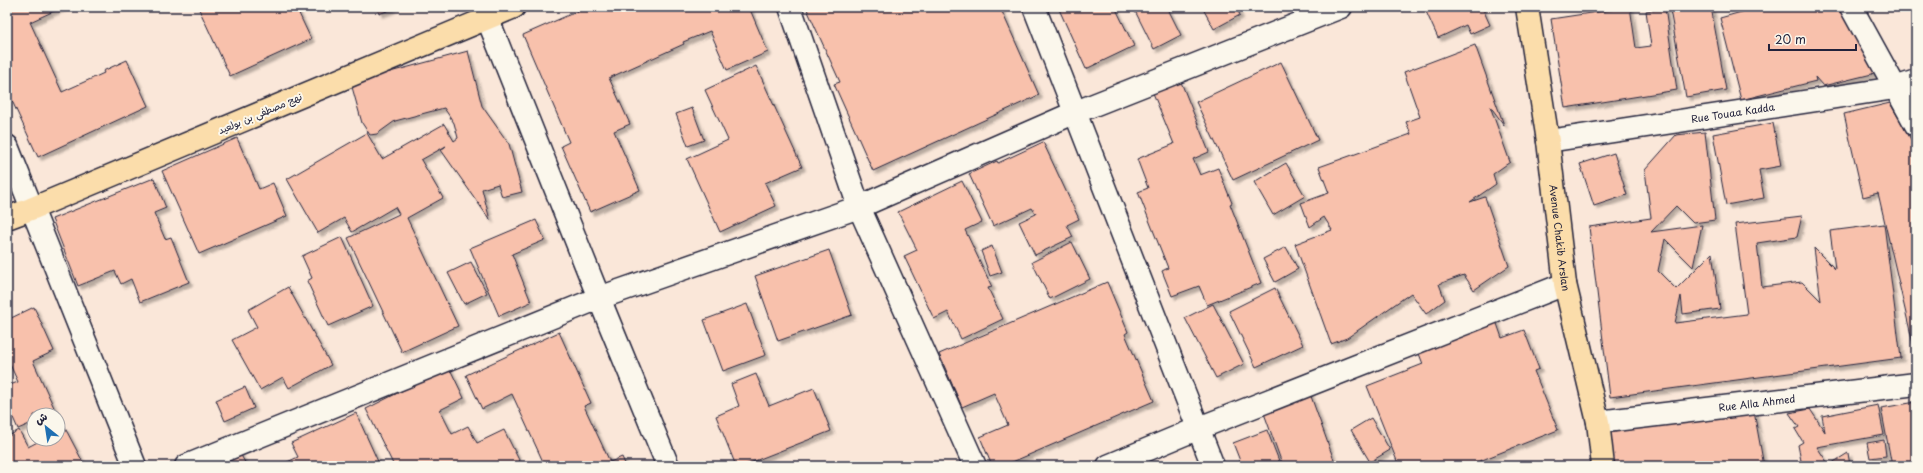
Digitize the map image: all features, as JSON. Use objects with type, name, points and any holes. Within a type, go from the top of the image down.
[{"type":"main road","name":"نهج مصطفى بن بولعيد","points":[[7,218],[32,209],[487,12],[514,7]]},
{"type":"main road","name":"Avenue Chakib Arslan","points":[[1527,7],[1548,141],[1565,284],[1598,422],[1604,466]]},
{"type":"street","points":[[790,7],[859,207],[974,466]]},
{"type":"street","points":[[1034,7],[1213,466]]},
{"type":"street","points":[[186,466],[599,298],[859,207],[1076,112],[1341,7]]},
{"type":"street","points":[[1851,7],[1916,125]]},
{"type":"street","points":[[487,12],[599,298],[668,466]]},
{"type":"street","name":"Rue Touaa Kadda","points":[[1548,141],[1895,88],[1916,81]]},
{"type":"street","points":[[7,146],[135,466]]},
{"type":"street","points":[[1108,466],[1199,428],[1565,284]]},
{"type":"street","name":"Rue Alla Ahmed","points":[[1598,422],[1916,384]]},
{"type":"building","points":[[7,7],[63,7],[30,22],[62,92],[104,73],[103,71],[127,60],[148,106],[38,157],[7,90]]},
{"type":"building","points":[[198,7],[296,7],[311,39],[230,76]]},
{"type":"building","points":[[377,7],[391,7],[392,9],[379,14]]},
{"type":"building","points":[[587,7],[749,7],[768,52],[727,70],[710,31],[683,42],[684,44],[609,78],[630,124],[614,131],[640,190],[590,212],[561,146],[569,142],[523,35]]},
{"type":"building","points":[[806,7],[1000,7],[1039,95],[873,171],[834,84],[840,82]]},
{"type":"building","points":[[1058,7],[1115,7],[1134,46],[1086,69]]},
{"type":"building","points":[[1133,7],[1167,7],[1181,35],[1154,49]]},
{"type":"building","points":[[1202,7],[1236,7],[1240,15],[1214,29]]},
{"type":"building","points":[[1424,7],[1482,7],[1490,25],[1470,34],[1466,25],[1438,38]]},
{"type":"building","points":[[1630,7],[1636,48],[1651,46],[1646,11],[1665,8],[1677,90],[1565,108],[1551,19]]},
{"type":"building","points":[[1668,7],[1711,7],[1726,90],[1686,97],[1670,10]]},
{"type":"building","points":[[1745,7],[1843,7],[1878,69],[1872,74],[1823,86],[1815,77],[1816,81],[1741,100],[1720,18],[1745,11]]},
{"type":"building","points":[[1475,45],[1504,125],[1490,106],[1510,162],[1493,174],[1496,184],[1470,202],[1485,197],[1509,266],[1474,290],[1464,275],[1439,284],[1445,300],[1426,314],[1411,293],[1347,338],[1331,344],[1295,244],[1332,230],[1324,217],[1310,227],[1301,203],[1329,193],[1319,167],[1411,134],[1406,122],[1420,117],[1404,72]]},
{"type":"building","points":[[468,51],[482,106],[509,144],[522,192],[502,197],[498,184],[482,189],[490,220],[441,150],[446,146],[421,160],[443,198],[407,218],[458,326],[402,352],[348,238],[399,214],[395,207],[352,232],[344,218],[318,233],[287,179],[367,133],[382,159],[444,124],[454,141],[458,138],[454,123],[444,108],[395,121],[377,134],[370,135],[362,123],[352,87],[364,79]]},
{"type":"building","points":[[1281,62],[1318,140],[1233,180],[1196,102]]},
{"type":"building","points":[[756,66],[802,167],[765,183],[776,206],[720,232],[687,159],[728,140],[705,90]]},
{"type":"building","points":[[1181,82],[1209,152],[1193,159],[1200,175],[1218,168],[1232,203],[1230,204],[1261,283],[1207,305],[1199,286],[1172,296],[1162,271],[1168,268],[1138,192],[1148,188],[1137,159],[1174,144],[1153,93]]},
{"type":"building","points":[[1890,103],[1913,143],[1916,157],[1916,343],[1913,344],[1878,193],[1863,197],[1844,114]]},
{"type":"building","points":[[692,108],[704,140],[688,146],[676,114]]},
{"type":"building","points":[[1773,123],[1781,166],[1759,170],[1764,198],[1726,205],[1713,134]]},
{"type":"building","points":[[1705,132],[1715,220],[1693,223],[1676,206],[1651,232],[1702,225],[1693,267],[1665,239],[1658,271],[1676,289],[1712,253],[1720,309],[1683,314],[1681,296],[1675,323],[1747,314],[1735,224],[1802,216],[1797,237],[1757,243],[1762,287],[1802,282],[1821,301],[1814,248],[1835,269],[1830,231],[1884,224],[1901,358],[1610,397],[1589,227],[1651,218],[1645,170],[1676,135]]},
{"type":"building","points":[[237,138],[259,189],[273,183],[287,216],[199,254],[162,171]]},
{"type":"building","points":[[1043,142],[1079,219],[1067,225],[1073,237],[1035,255],[1019,222],[1036,214],[1032,208],[993,226],[969,174],[997,161],[998,163]]},
{"type":"building","points":[[1614,153],[1627,195],[1594,206],[1580,164]]},
{"type":"building","points":[[1286,163],[1305,196],[1273,215],[1254,182]]},
{"type":"building","points":[[154,178],[166,208],[154,213],[165,239],[171,237],[189,282],[140,302],[131,279],[121,284],[115,271],[78,286],[52,219]]},
{"type":"building","points":[[962,181],[982,222],[965,230],[992,287],[988,288],[1003,319],[961,339],[948,312],[934,319],[904,256],[917,250],[898,212]]},
{"type":"building","points":[[536,220],[545,240],[512,254],[531,302],[499,316],[470,248]]},
{"type":"building","points":[[342,237],[373,306],[328,326],[307,281],[312,278],[302,256]]},
{"type":"building","points":[[1072,242],[1090,279],[1050,299],[1032,262]]},
{"type":"building","points":[[992,246],[1002,272],[990,276],[981,251]]},
{"type":"building","points":[[1286,247],[1298,269],[1275,282],[1263,259]]},
{"type":"building","points":[[829,250],[852,315],[778,341],[755,276]]},
{"type":"building","points":[[471,262],[487,293],[464,304],[448,273]]},
{"type":"building","points":[[1107,282],[1128,332],[1125,334],[1154,401],[1003,466],[992,466],[980,437],[1008,425],[994,393],[962,407],[939,354]]},
{"type":"building","points":[[288,287],[331,365],[289,388],[283,377],[260,390],[232,340],[257,327],[248,310]]},
{"type":"building","points":[[1275,288],[1303,345],[1256,367],[1229,311]]},
{"type":"building","points":[[747,304],[766,355],[723,371],[704,320]]},
{"type":"building","points":[[1213,304],[1244,364],[1216,378],[1185,318]]},
{"type":"building","points":[[34,307],[54,351],[33,361],[54,407],[26,407],[26,426],[18,429],[7,404],[7,386],[18,382],[7,358],[7,320]]},
{"type":"building","points":[[1494,315],[1502,338],[1524,330],[1539,369],[1534,371],[1558,430],[1467,466],[1399,466],[1367,386],[1423,364],[1416,346]]},
{"type":"building","points":[[559,332],[591,403],[584,406],[610,462],[622,457],[626,466],[545,466],[512,394],[482,409],[466,375]]},
{"type":"building","points":[[449,367],[464,398],[440,410],[452,434],[468,426],[477,443],[504,430],[522,466],[394,466],[366,409]]},
{"type":"building","points":[[756,374],[769,406],[814,388],[831,431],[742,466],[736,466],[716,416],[739,406],[731,384]]},
{"type":"building","points":[[245,387],[254,408],[225,421],[216,400]]},
{"type":"building","points":[[1308,388],[1335,463],[1327,466],[1283,466],[1261,405]]},
{"type":"building","points":[[1916,402],[1916,466],[1892,466],[1881,408]]},
{"type":"building","points":[[1878,405],[1884,435],[1817,447],[1829,465],[1848,453],[1850,466],[1802,466],[1798,445],[1803,442],[1795,429],[1799,427],[1789,413],[1810,409],[1825,432],[1822,416]]},
{"type":"building","points":[[1753,406],[1764,466],[1604,466],[1598,435]]},
{"type":"building","points":[[356,413],[380,466],[284,466],[283,464],[298,457],[291,443]]},
{"type":"building","points":[[1371,418],[1390,450],[1370,462],[1351,430]]},
{"type":"building","points":[[19,430],[26,443],[26,447],[66,447],[66,430],[85,466],[7,466],[7,437]]},
{"type":"building","points":[[1267,430],[1281,466],[1242,466],[1233,443]]},
{"type":"building","points":[[1884,440],[1886,456],[1870,458],[1867,443]]},
{"type":"building","points":[[238,450],[247,466],[207,466]]}]
